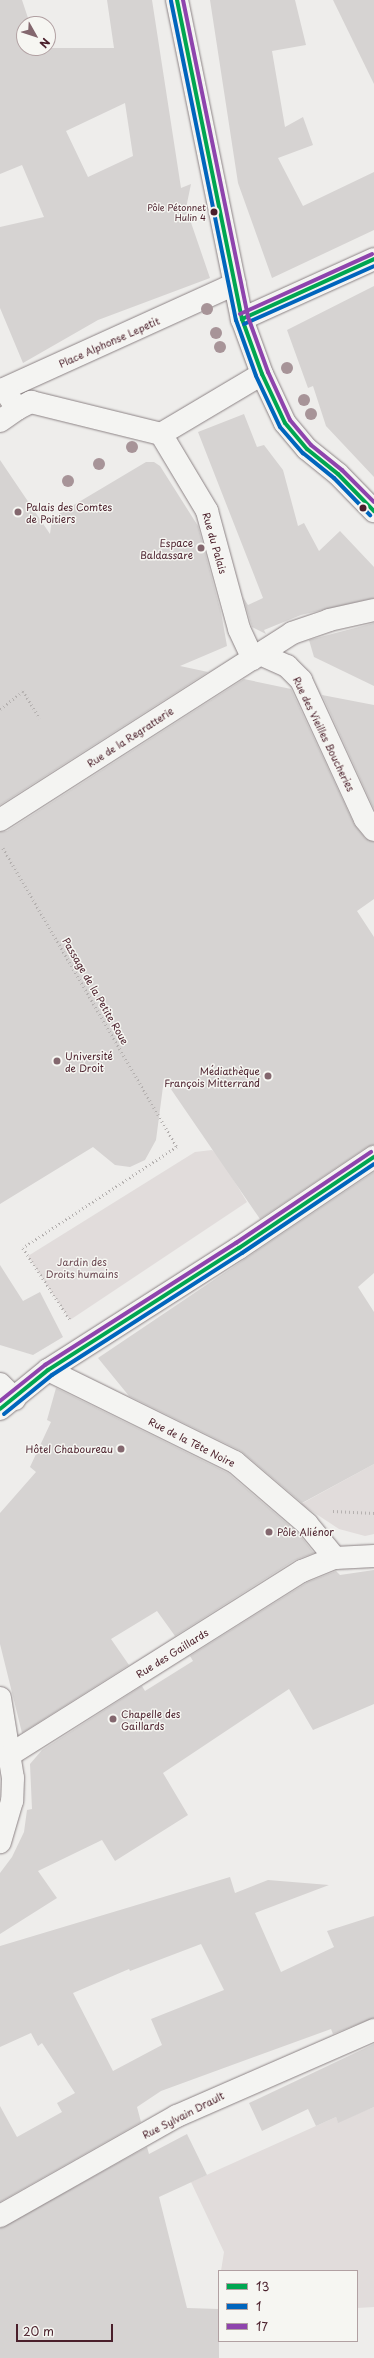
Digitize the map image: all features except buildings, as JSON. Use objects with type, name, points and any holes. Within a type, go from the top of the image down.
[{"type":"street","points":[[177,0],[242,319],[262,374],[285,423],[307,448],[338,474],[374,511]]},
{"type":"street","points":[[242,319],[374,259]]},
{"type":"street","name":"Place Alphonse Lepetit","points":[[162,434],[30,402],[8,415],[2,383],[235,284]]},
{"type":"street","points":[[162,434],[262,374]]},
{"type":"street","name":"Rue du Palais","points":[[162,434],[207,511],[239,629],[256,656]]},
{"type":"street","name":"Rue de la Regratterie","points":[[0,820],[292,633],[311,626],[374,610]]},
{"type":"street","name":"Rue des Vieilles Boucheries","points":[[256,656],[287,666],[301,680],[365,819],[374,830]]},
{"type":"street","points":[[5,1397],[239,1248],[374,1157]]},
{"type":"street","name":"Rue de la Tête Noire","points":[[48,1370],[235,1462],[307,1524],[335,1558]]},
{"type":"street","name":"Rue des Gaillards","points":[[11,1754],[302,1571],[335,1558],[374,1556]]},
{"type":"street","points":[[0,1698],[11,1754],[12,1801],[0,1842]]},
{"type":"street","name":"Rue Sylvain Drault","points":[[0,2216],[177,2116],[374,2030]]},
{"type":"path","points":[[0,709],[24,691],[40,718]]},
{"type":"path","name":"Passage de la Petite Roue","points":[[0,843],[177,1147],[23,1248],[86,1345]]},
{"type":"green space","name":"Jardin des Droits humains","points":[[212,1150],[219,1156],[247,1202],[70,1320],[28,1256],[195,1152]]},
{"type":"green space","points":[[374,1464],[374,1534],[365,1536],[339,1529],[301,1504]]},
{"type":"green space","points":[[374,2107],[374,2307],[358,2308],[358,2270],[221,2270],[224,2252],[191,2182],[336,2117],[338,2122]]},
{"type":"transit line","name":"13","points":[[177,0],[242,319],[262,374],[285,423],[307,449],[338,474],[374,511]]},
{"type":"transit line","name":"17","points":[[183,0],[248,317],[268,372],[290,420],[311,445],[342,470],[374,502]]},
{"type":"transit line","name":"1","points":[[171,1],[236,320],[256,376],[280,427],[303,453],[334,478],[370,515]]},
{"type":"transit line","name":"17","points":[[240,314],[372,254]]},
{"type":"transit line","name":"13","points":[[242,319],[374,259]]},
{"type":"transit line","name":"1","points":[[244,324],[374,266]]},
{"type":"transit line","name":"17","points":[[0,1401],[45,1365],[236,1243],[371,1152]]},
{"type":"transit line","name":"13","points":[[0,1409],[48,1370],[239,1248],[374,1157]]},
{"type":"transit line","name":"1","points":[[4,1414],[52,1375],[242,1253],[374,1164]]},
{"type":"place","name":"Pôle Pétonnet Hulin 4","points":[[214,212]]},
{"type":"place","name":"Palais des Comtes de Poitiers","points":[[18,512]]},
{"type":"place","name":"Espace Baldassare","points":[[201,548]]},
{"type":"place","name":"Université de Droit","points":[[57,1061]]},
{"type":"place","name":"Médiathèque François Mitterrand","points":[[268,1076]]},
{"type":"place","name":"Hôtel Chaboureau","points":[[121,1449]]},
{"type":"place","name":"Pôle Aliénor","points":[[269,1532]]},
{"type":"place","name":"Chapelle des Gaillards","points":[[113,1719]]}]
